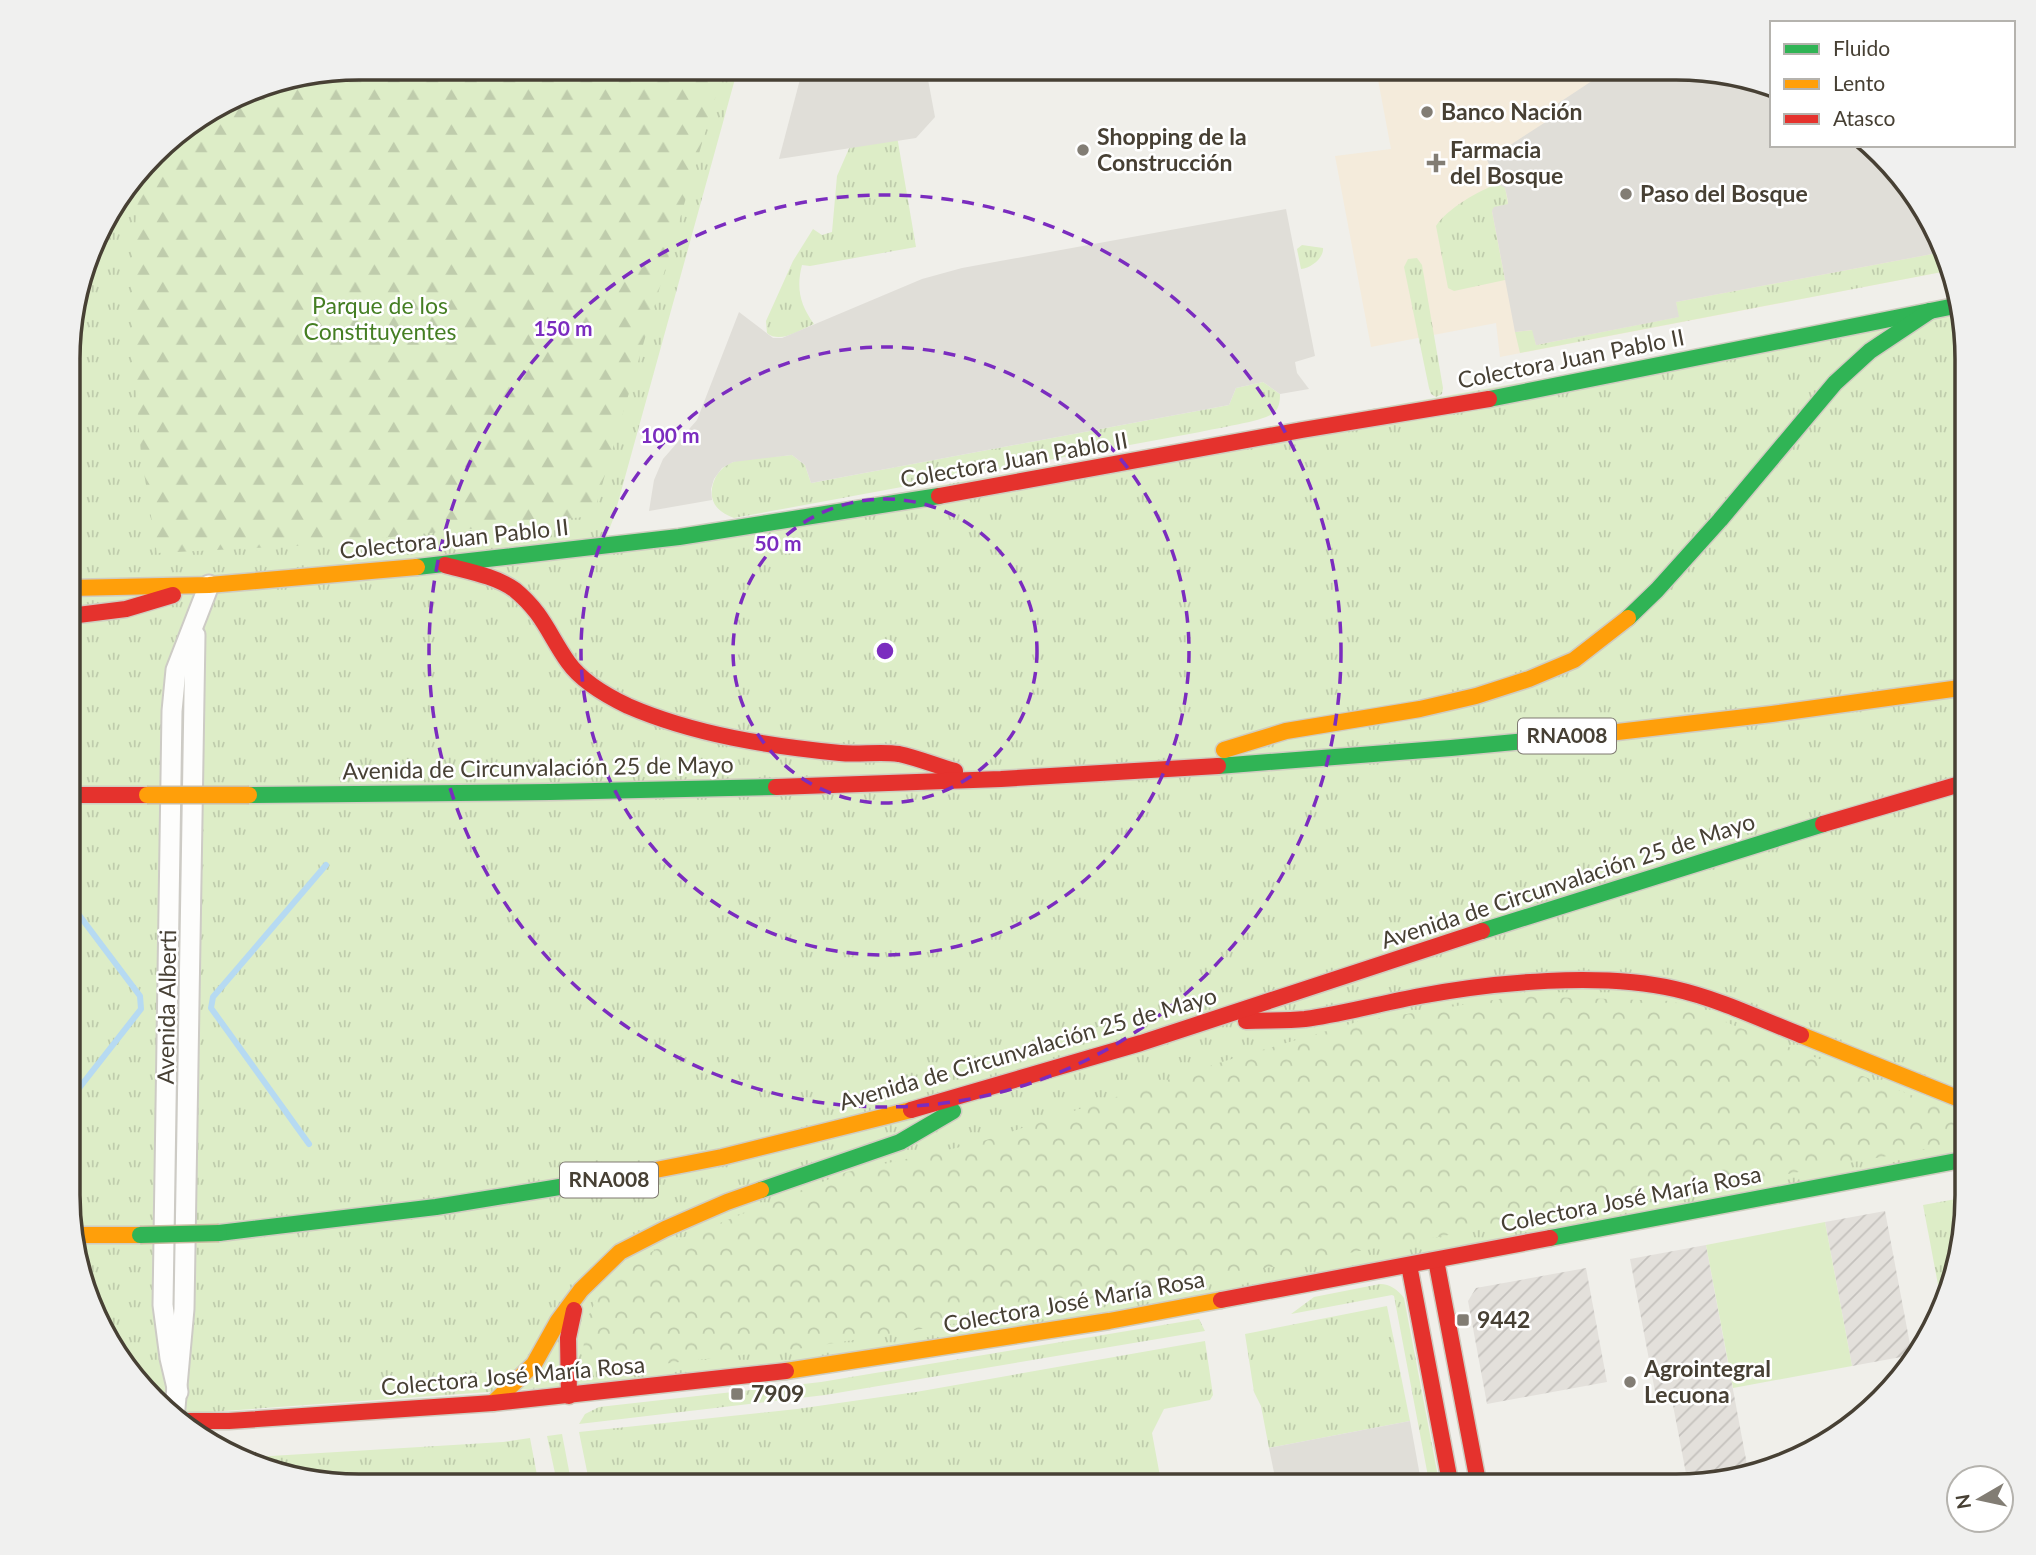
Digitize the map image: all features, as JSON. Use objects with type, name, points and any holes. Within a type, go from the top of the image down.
[{"type":"main road","name":"Colectora Juan Pablo II","points":[[80,588],[209,585],[445,565],[679,537],[887,506],[1302,430],[1462,404],[1950,307]]},
{"type":"main road","points":[[1164,769],[1286,731],[1420,709],[1476,696],[1529,679],[1574,660],[1620,626],[1657,590],[1720,520],[1835,383],[1870,351],[1930,311]]},
{"type":"main road","points":[[445,565],[512,588],[543,619],[569,664],[595,688],[626,705],[705,732],[843,754],[898,754],[983,779]]},
{"type":"main road","points":[[80,615],[126,609],[209,585]]},
{"type":"main road","name":"Avenida de Circunvalación 25 de Mayo","points":[[80,795],[536,793],[983,779],[1164,769],[1477,746],[1746,718],[1955,689]]},
{"type":"main road","name":"Avenida de Circunvalación 25 de Mayo","points":[[84,1235],[219,1233],[346,1219],[528,1194],[653,1172],[791,1141],[992,1088],[1203,1023],[1493,928],[1955,786]]},
{"type":"main road","points":[[1203,1023],[1304,1019],[1424,995],[1500,985],[1567,981],[1624,982],[1675,989],[1724,1004],[1955,1097]]},
{"type":"main road","points":[[493,1403],[534,1364],[558,1321],[581,1290],[620,1252],[727,1202],[900,1142],[992,1088]]},
{"type":"main road","name":"Colectora José María Rosa","points":[[194,1420],[229,1421],[493,1403],[809,1369],[1108,1321],[1955,1161]]},
{"type":"main road","points":[[1436,1260],[1477,1474]]},
{"type":"main road","points":[[1409,1265],[1449,1474]]},
{"type":"main road","points":[[569,1396],[568,1338],[581,1290]]},
{"type":"street","name":"Avenida Alberti","points":[[177,1407],[178,1392],[170,1358],[163,1305],[172,725],[176,670],[209,585]]},
{"type":"shaded area","points":[[800,80],[928,80],[935,117],[916,138],[779,159]]},
{"type":"shaded area","name":"Paso del Bosque","points":[[1378,80],[1677,80],[1749,90],[1770,97],[1770,147],[1857,147],[1874,162],[1909,204],[1927,236],[1942,272],[1500,357],[1496,323],[1371,347],[1335,156],[1391,149]]},
{"type":"shaded area","points":[[1593,80],[1695,81],[1766,95],[1770,97],[1770,147],[1857,147],[1886,175],[1909,204],[1934,254],[1676,302],[1679,317],[1536,345],[1532,330],[1515,332],[1492,211],[1494,207],[1508,204],[1508,201],[1505,188],[1498,184],[1487,160],[1558,114],[1554,106]]},
{"type":"shaded area","points":[[1286,209],[1315,356],[1295,362],[1297,373],[1309,389],[1280,394],[1263,382],[1236,388],[1229,405],[811,483],[805,465],[792,455],[733,462],[722,468],[714,479],[712,500],[649,511],[654,480],[663,459],[697,420],[739,312],[773,338],[782,338],[922,279],[962,268]]},
{"type":"shaded area","points":[[1885,1211],[1911,1348],[1905,1356],[1852,1366],[1825,1222]]},
{"type":"shaded area","points":[[1706,1245],[1747,1465],[1686,1474],[1672,1400],[1657,1402],[1630,1259]]},
{"type":"shaded area","points":[[1586,1268],[1607,1382],[1487,1404],[1468,1301],[1476,1288]]},
{"type":"shaded area","points":[[1410,1421],[1420,1474],[1274,1474],[1269,1448]]},
{"type":"green space","points":[[359,80],[735,80],[614,517],[603,545],[1950,307],[1955,341],[1955,1161],[809,1369],[186,1414],[150,1380],[127,1351],[109,1319],[90,1268],[80,1196],[80,359],[90,287],[109,236],[127,204],[162,162],[204,127],[236,109],[270,95],[323,83]]},
{"type":"green space","name":"Parque de los Constituyentes","points":[[359,80],[720,80],[593,516],[314,545],[157,553],[141,454],[133,358],[132,262],[139,189],[150,175],[204,127],[236,109],[270,95],[305,86]]},
{"type":"green space","points":[[892,107],[916,247],[810,266],[802,265],[800,296],[814,324],[784,337],[772,336],[767,333],[766,321],[793,261],[813,229],[822,235],[832,232],[837,176],[865,112]]},
{"type":"green space","points":[[1498,184],[1505,187],[1508,204],[1492,211],[1505,280],[1454,291],[1448,288],[1436,226],[1464,201]]},
{"type":"green space","points":[[1302,245],[1323,248],[1323,252],[1316,262],[1301,269],[1297,249]]},
{"type":"green space","points":[[1934,254],[1942,272],[1520,353],[1515,332],[1533,330],[1536,345],[1678,317],[1676,302]]},
{"type":"green space","points":[[1417,258],[1422,265],[1443,388],[1442,394],[1436,397],[1431,394],[1429,388],[1404,267],[1408,259]]},
{"type":"green space","points":[[1263,382],[1280,394],[1279,403],[1274,412],[1258,420],[734,518],[720,510],[712,497],[712,486],[720,471],[739,460],[792,455],[805,465],[811,483],[1229,405],[1236,388]]},
{"type":"green space","points":[[1518,996],[1672,1001],[1955,1112],[1955,1144],[983,1319],[804,1348],[582,1373],[585,1323],[600,1292],[624,1268],[660,1247],[847,1172],[974,1144],[1225,1061],[1357,1022]]},
{"type":"green space","points":[[1955,1199],[1950,1250],[1939,1290],[1923,1205]]},
{"type":"green space","points":[[1825,1222],[1852,1366],[1733,1388],[1706,1245]]},
{"type":"green space","points":[[1380,1284],[1394,1288],[1404,1298],[1438,1474],[1428,1474],[1394,1296],[1291,1314],[1314,1297]]},
{"type":"green space","points":[[1387,1306],[1410,1421],[1269,1448],[1261,1406],[1254,1392],[1245,1334]]},
{"type":"green space","points":[[1199,1319],[1205,1331],[825,1395],[579,1424],[585,1414],[599,1407],[821,1382]]},
{"type":"green space","points":[[1205,1341],[1213,1395],[1210,1400],[1164,1409],[1152,1433],[1160,1474],[588,1474],[579,1432],[797,1409],[916,1392]]},
{"type":"green space","points":[[562,1434],[570,1474],[555,1474],[547,1436]]},
{"type":"green space","points":[[530,1438],[537,1474],[341,1474],[305,1469],[262,1457],[503,1442]]},
{"type":"waterway","points":[[309,1144],[211,1008],[213,997],[326,865]]},
{"type":"waterway","points":[[80,916],[140,996],[141,1009],[80,1087]]},
{"type":"traffic: fast","points":[[1489,399],[1950,307]]},
{"type":"traffic: fast","points":[[1628,618],[1720,520],[1835,383],[1870,351],[1930,311]]},
{"type":"traffic: fast","points":[[417,567],[679,537],[939,496]]},
{"type":"traffic: fast","points":[[1218,766],[1600,734]]},
{"type":"traffic: fast","points":[[249,795],[776,787]]},
{"type":"traffic: fast","points":[[1482,931],[1823,824]]},
{"type":"traffic: fast","points":[[761,1190],[900,1142],[953,1111]]},
{"type":"traffic: fast","points":[[1550,1238],[1955,1161]]},
{"type":"traffic: fast","points":[[219,1233],[436,1207],[615,1178]]},
{"type":"traffic: fast","points":[[140,1235],[219,1233]]},
{"type":"traffic: slow","points":[[80,588],[209,585],[417,567]]},
{"type":"traffic: slow","points":[[1224,750],[1286,731],[1420,709],[1476,696],[1529,679],[1574,660],[1628,618]]},
{"type":"traffic: slow","points":[[1600,734],[1955,689]]},
{"type":"traffic: slow","points":[[147,795],[249,795]]},
{"type":"traffic: slow","points":[[1801,1035],[1955,1097]]},
{"type":"traffic: slow","points":[[615,1178],[722,1157],[911,1110]]},
{"type":"traffic: slow","points":[[493,1403],[534,1364],[558,1321],[581,1290],[620,1252],[665,1229],[761,1190]]},
{"type":"traffic: slow","points":[[84,1235],[140,1235]]},
{"type":"traffic: slow","points":[[786,1371],[1109,1321],[1221,1300]]},
{"type":"traffic: jam","points":[[939,496],[1489,399]]},
{"type":"traffic: jam","points":[[445,565],[490,578],[515,590],[539,616],[561,652],[580,676],[595,688],[628,706],[679,725],[732,738],[840,753],[899,754],[955,771]]},
{"type":"traffic: jam","points":[[80,615],[126,609],[173,595]]},
{"type":"traffic: jam","points":[[776,787],[1001,779],[1218,766]]},
{"type":"traffic: jam","points":[[1823,824],[1955,786]]},
{"type":"traffic: jam","points":[[80,795],[147,795]]},
{"type":"traffic: jam","points":[[911,1110],[1141,1043],[1482,931]]},
{"type":"traffic: jam","points":[[1246,1021],[1305,1019],[1481,987],[1582,980],[1646,984],[1691,993],[1801,1035]]},
{"type":"traffic: jam","points":[[1221,1300],[1550,1238]]},
{"type":"traffic: jam","points":[[1436,1260],[1477,1474]]},
{"type":"traffic: jam","points":[[1409,1265],[1449,1474]]},
{"type":"traffic: jam","points":[[569,1396],[568,1338],[574,1310]]},
{"type":"traffic: jam","points":[[195,1421],[493,1403],[786,1371]]},
{"type":"place","name":"Banco Nación","points":[[1427,112]]},
{"type":"place","name":"Shopping de la Construcción","points":[[1083,150]]},
{"type":"place","name":"Farmacia del Bosque","points":[[1436,163]]},
{"type":"place","name":"Paso del Bosque","points":[[1626,194]]},
{"type":"place","name":"9442","points":[[1463,1320]]},
{"type":"place","name":"Agrointegral Lecuona","points":[[1630,1382]]},
{"type":"place","name":"7909","points":[[737,1394]]}]
